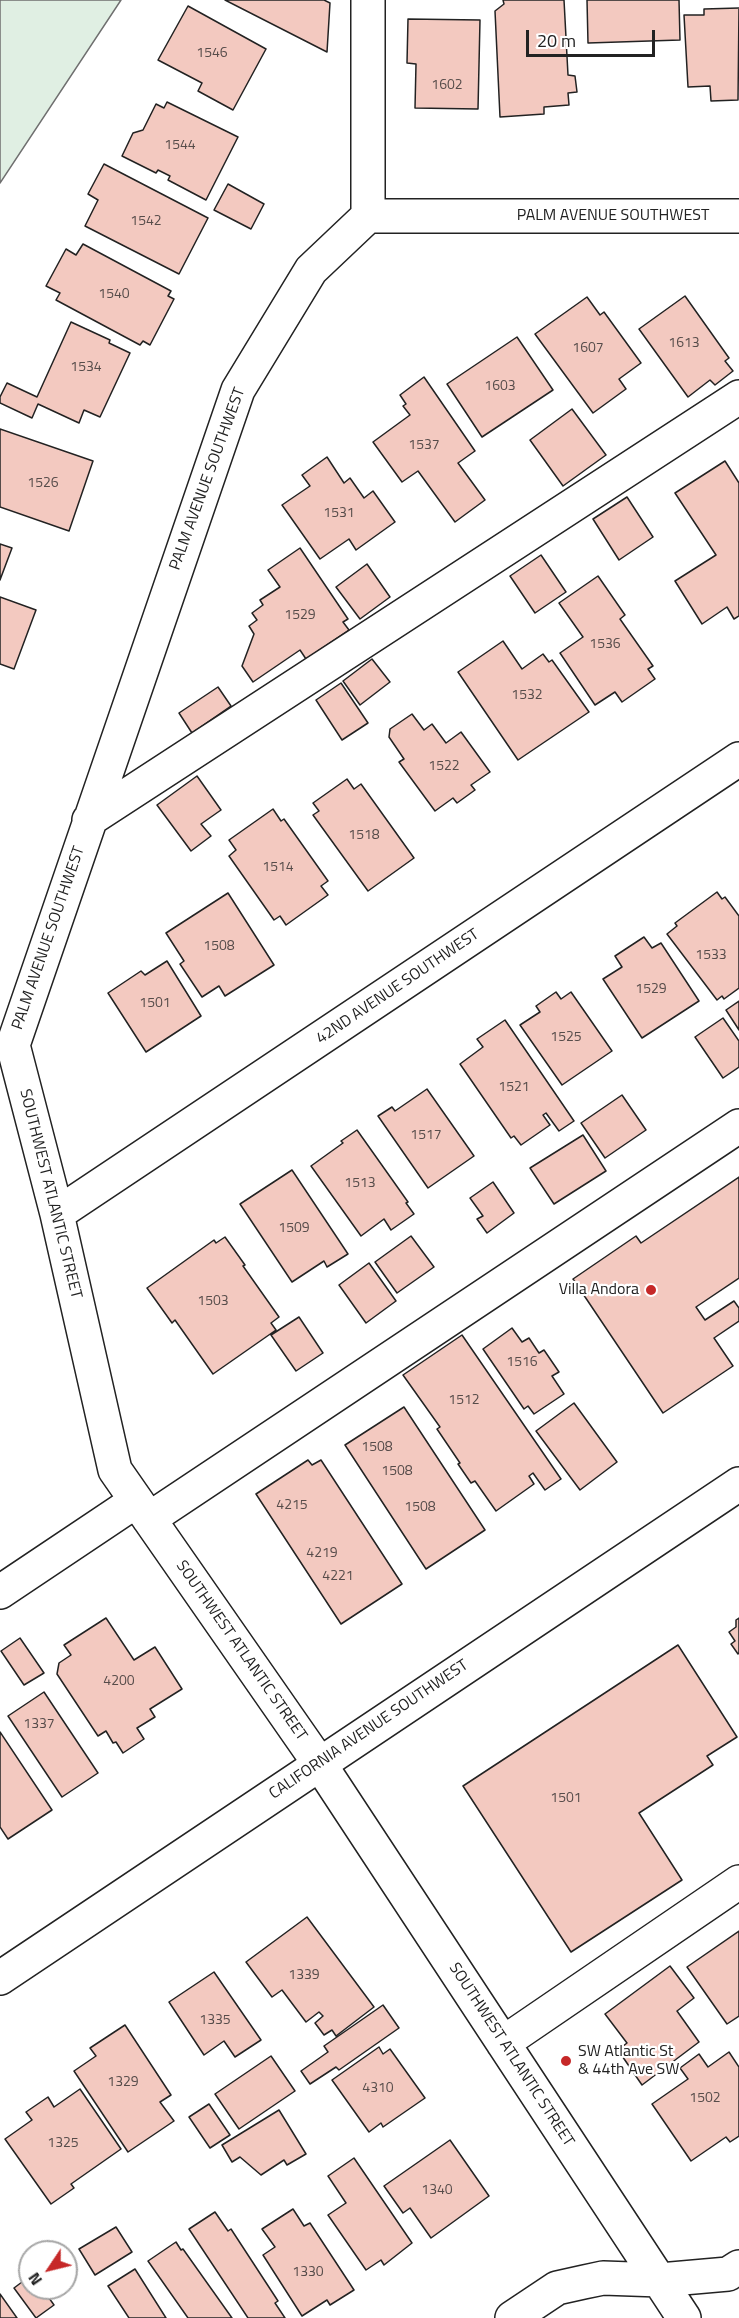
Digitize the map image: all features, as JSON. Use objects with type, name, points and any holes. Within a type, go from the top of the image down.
[{"type":"street","points":[[368,0],[368,216]]},
{"type":"street","name":"PALM AVENUE SOUTHWEST","points":[[6,1047],[90,820],[238,390],[311,270],[368,216],[739,216]]},
{"type":"street","points":[[90,820],[739,398]]},
{"type":"street","name":"42ND AVENUE SOUTHWEST","points":[[57,1214],[739,759]]},
{"type":"street","name":"SOUTHWEST ATLANTIC STREET","points":[[6,1047],[57,1214],[115,1470],[320,1763],[684,2318]]},
{"type":"street","points":[[0,1592],[142,1510],[739,1126]]},
{"type":"street","name":"CALIFORNIA AVENUE SOUTHWEST","points":[[0,1978],[739,1484]]},
{"type":"street","points":[[503,2043],[739,1882]]},
{"type":"street","points":[[512,2318],[557,2288],[603,2278],[660,2280],[728,2274],[739,2267]]},
{"type":"green space","points":[[0,0],[121,0],[0,183]]},
{"type":"building","points":[[225,0],[324,0],[330,3],[327,52]]},
{"type":"building","points":[[503,0],[564,0],[568,75],[575,76],[577,92],[568,93],[569,105],[544,107],[544,114],[500,117],[495,11],[504,4]]},
{"type":"building","points":[[587,0],[679,0],[680,40],[588,43]]},
{"type":"building","points":[[188,6],[266,49],[233,110],[198,91],[202,83],[158,60]]},
{"type":"building","points":[[739,8],[738,100],[711,101],[710,86],[688,87],[684,15],[704,15],[704,9]]},
{"type":"building","points":[[408,19],[480,20],[478,109],[415,108],[416,64],[407,63]]},
{"type":"building","points":[[167,102],[238,137],[206,200],[168,180],[170,176],[158,170],[156,173],[122,156],[133,133],[143,130],[156,104],[164,108]]},
{"type":"building","points":[[104,164],[208,218],[179,274],[85,226],[98,200],[88,194]]},
{"type":"building","points":[[228,184],[264,204],[251,229],[214,210]]},
{"type":"building","points":[[83,244],[171,291],[168,296],[174,299],[150,345],[143,341],[140,345],[56,300],[60,293],[46,286],[66,249],[76,255]]},
{"type":"building","points":[[685,296],[729,358],[725,361],[733,371],[715,385],[710,380],[688,397],[639,329]]},
{"type":"building","points":[[587,297],[600,315],[604,312],[641,363],[619,379],[626,389],[593,413],[535,334]]},
{"type":"building","points":[[71,322],[110,340],[109,343],[130,353],[100,417],[84,410],[79,423],[38,404],[32,418],[0,403],[0,397],[7,383],[37,397]]},
{"type":"building","points":[[517,337],[553,390],[482,437],[447,384]]},
{"type":"building","points":[[424,377],[475,451],[458,463],[485,500],[455,522],[418,471],[402,482],[373,442],[410,415],[403,406],[406,404],[400,395]]},
{"type":"building","points":[[572,409],[606,455],[563,486],[530,440]]},
{"type":"building","points":[[0,429],[93,461],[69,531],[0,507]]},
{"type":"building","points":[[327,457],[344,483],[350,478],[364,498],[373,491],[395,522],[356,550],[349,539],[320,559],[282,505],[310,486],[302,475]]},
{"type":"building","points":[[725,461],[739,483],[739,616],[734,619],[727,607],[702,624],[675,581],[716,555],[675,493]]},
{"type":"building","points":[[627,497],[653,537],[619,560],[593,519]]},
{"type":"building","points":[[0,544],[12,548],[0,580]]},
{"type":"building","points":[[300,548],[348,619],[343,622],[349,630],[306,659],[300,650],[253,682],[242,666],[254,634],[249,626],[257,620],[252,613],[263,605],[260,600],[280,587],[268,570]]},
{"type":"building","points":[[541,555],[566,592],[535,613],[510,576]]},
{"type":"building","points":[[367,564],[390,597],[360,619],[336,587]]},
{"type":"building","points":[[598,576],[625,615],[620,619],[653,666],[648,669],[655,679],[622,702],[615,692],[595,705],[560,653],[583,637],[559,603]]},
{"type":"building","points":[[0,597],[36,610],[14,669],[0,664]]},
{"type":"building","points":[[503,641],[522,669],[543,654],[549,662],[552,660],[589,712],[518,760],[458,672]]},
{"type":"building","points":[[372,659],[390,682],[360,705],[343,681]]},
{"type":"building","points":[[341,683],[368,723],[342,740],[316,700]]},
{"type":"building","points":[[218,687],[231,706],[192,733],[179,713]]},
{"type":"building","points":[[412,714],[424,730],[432,724],[446,743],[461,732],[490,772],[471,785],[475,790],[457,803],[453,798],[435,811],[399,762],[404,759],[389,737],[390,729]]},
{"type":"building","points":[[197,776],[221,810],[201,824],[211,836],[191,851],[157,805]]},
{"type":"building","points":[[347,779],[354,789],[361,784],[414,858],[368,891],[313,815],[319,811],[313,803]]},
{"type":"building","points":[[273,809],[281,821],[284,819],[328,881],[321,886],[328,895],[286,925],[280,916],[274,920],[229,856],[236,850],[229,840]]},
{"type":"building","points":[[717,892],[722,899],[725,897],[739,916],[739,988],[724,999],[722,996],[717,1000],[667,934],[677,926],[675,923]]},
{"type":"building","points":[[228,893],[274,965],[225,996],[219,986],[202,997],[180,964],[184,961],[166,933]]},
{"type":"building","points":[[644,937],[652,948],[661,943],[699,1001],[642,1038],[603,979],[622,967],[615,956]]},
{"type":"building","points":[[167,961],[201,1016],[146,1052],[108,993],[141,971],[145,975]]},
{"type":"building","points":[[556,992],[561,999],[571,992],[612,1051],[562,1085],[520,1025],[540,1012],[536,1006]]},
{"type":"building","points":[[739,1001],[739,1030],[726,1010]]},
{"type":"building","points":[[723,1018],[739,1041],[739,1067],[723,1078],[695,1037]]},
{"type":"building","points":[[505,1020],[574,1121],[559,1131],[546,1113],[543,1115],[550,1125],[521,1145],[514,1136],[511,1138],[460,1064],[483,1047],[477,1039]]},
{"type":"building","points":[[427,1089],[474,1156],[428,1188],[378,1116],[392,1107],[395,1111]]},
{"type":"building","points":[[622,1095],[646,1130],[605,1158],[581,1123]]},
{"type":"building","points":[[357,1130],[414,1214],[391,1230],[384,1219],[361,1236],[311,1166]]},
{"type":"building","points":[[583,1135],[606,1171],[554,1204],[530,1168]]},
{"type":"building","points":[[292,1170],[348,1254],[327,1267],[324,1261],[292,1282],[240,1204]]},
{"type":"building","name":"Villa Andora","points":[[739,1177],[739,1278],[696,1307],[705,1320],[734,1301],[739,1308],[739,1321],[714,1338],[733,1366],[663,1413],[573,1279],[636,1236],[641,1243]]},
{"type":"building","points":[[493,1182],[514,1213],[487,1233],[477,1219],[483,1216],[470,1198]]},
{"type":"building","points":[[411,1236],[434,1267],[397,1293],[375,1262]]},
{"type":"building","points":[[225,1237],[279,1317],[271,1323],[276,1330],[213,1374],[175,1320],[172,1323],[147,1288],[214,1240],[216,1243]]},
{"type":"building","points":[[369,1263],[396,1301],[366,1323],[339,1285]]},
{"type":"building","points":[[299,1317],[323,1353],[296,1371],[271,1335]]},
{"type":"building","points":[[512,1328],[522,1342],[529,1338],[539,1353],[544,1350],[559,1372],[552,1376],[564,1394],[534,1414],[528,1406],[524,1409],[483,1349]]},
{"type":"building","points":[[462,1335],[561,1479],[545,1490],[533,1473],[529,1476],[534,1484],[496,1511],[475,1481],[471,1483],[458,1464],[460,1463],[437,1429],[440,1427],[403,1375]]},
{"type":"building","points":[[574,1403],[617,1462],[580,1490],[536,1431]]},
{"type":"building","points":[[404,1407],[485,1530],[426,1569],[345,1445]]},
{"type":"building","points":[[308,1460],[312,1465],[321,1460],[402,1584],[341,1624],[256,1494]]},
{"type":"building","points":[[106,1618],[134,1660],[155,1647],[182,1689],[150,1709],[155,1717],[137,1728],[144,1739],[123,1753],[106,1731],[98,1736],[57,1674],[59,1663],[71,1655],[64,1645]]},
{"type":"building","points":[[739,1618],[738,1654],[731,1644],[735,1641],[729,1632],[736,1627],[736,1620]]},
{"type":"building","points":[[20,1638],[44,1673],[24,1685],[1,1651]]},
{"type":"building","points":[[678,1645],[737,1737],[707,1756],[713,1765],[639,1813],[682,1880],[571,1952],[463,1786]]},
{"type":"building","points":[[44,1692],[98,1773],[62,1797],[8,1716]]},
{"type":"building","points":[[0,1732],[52,1810],[8,1839],[0,1827]]},
{"type":"building","points":[[307,1917],[374,2007],[336,2036],[332,2030],[324,2035],[315,2023],[323,2016],[319,2012],[306,2022],[282,1990],[272,1997],[246,1962]]},
{"type":"building","points":[[739,1931],[739,2016],[727,2024],[687,1967]]},
{"type":"building","points":[[670,1966],[694,1998],[677,2011],[699,2042],[642,2085],[618,2050],[627,2043],[605,2014]]},
{"type":"building","points":[[214,1972],[261,2040],[235,2057],[224,2041],[204,2055],[169,2002]]},
{"type":"building","points":[[383,2005],[399,2028],[339,2070],[336,2067],[310,2084],[301,2071],[328,2052],[324,2046]]},
{"type":"building","points":[[125,2025],[171,2095],[160,2102],[174,2121],[128,2152],[74,2071],[96,2056],[90,2048]]},
{"type":"building","points":[[379,2047],[383,2054],[390,2049],[425,2098],[383,2127],[381,2123],[369,2132],[332,2080]]},
{"type":"building","points":[[729,2052],[739,2067],[739,2136],[730,2142],[726,2137],[691,2161],[652,2104],[688,2079],[680,2068],[699,2054],[708,2067]]},
{"type":"building","points":[[271,2056],[295,2091],[239,2129],[215,2094]]},
{"type":"building","points":[[80,2089],[121,2149],[71,2184],[74,2188],[51,2204],[5,2139],[32,2120],[26,2112],[48,2097],[54,2107]]},
{"type":"building","points":[[209,2104],[230,2135],[210,2148],[189,2117]]},
{"type":"building","points":[[279,2110],[306,2154],[287,2165],[284,2160],[261,2175],[240,2157],[232,2162],[222,2145]]},
{"type":"building","points":[[450,2140],[489,2196],[431,2238],[410,2208],[403,2213],[384,2186]]},
{"type":"building","points":[[354,2158],[412,2243],[384,2265],[381,2260],[366,2270],[328,2215],[346,2203],[328,2176]]},
{"type":"building","points":[[293,2209],[304,2226],[310,2223],[354,2290],[330,2305],[327,2300],[302,2316],[263,2255],[275,2247],[262,2229]]},
{"type":"building","points":[[215,2212],[228,2231],[231,2229],[278,2301],[275,2303],[285,2318],[248,2318],[189,2229]]},
{"type":"building","points":[[116,2227],[132,2252],[95,2275],[79,2249]]},
{"type":"building","points":[[176,2242],[232,2318],[188,2318],[148,2261]]},
{"type":"building","points":[[135,2269],[166,2318],[129,2318],[108,2286]]},
{"type":"building","points":[[0,2294],[17,2318],[0,2318]]},
{"type":"building","points":[[23,2300],[50,2300],[54,2305],[36,2318]]},
{"type":"place","name":"Villa Andora","points":[[651,1290]]},
{"type":"place","name":"SW Atlantic St & 44th Ave SW","points":[[566,2061]]}]
